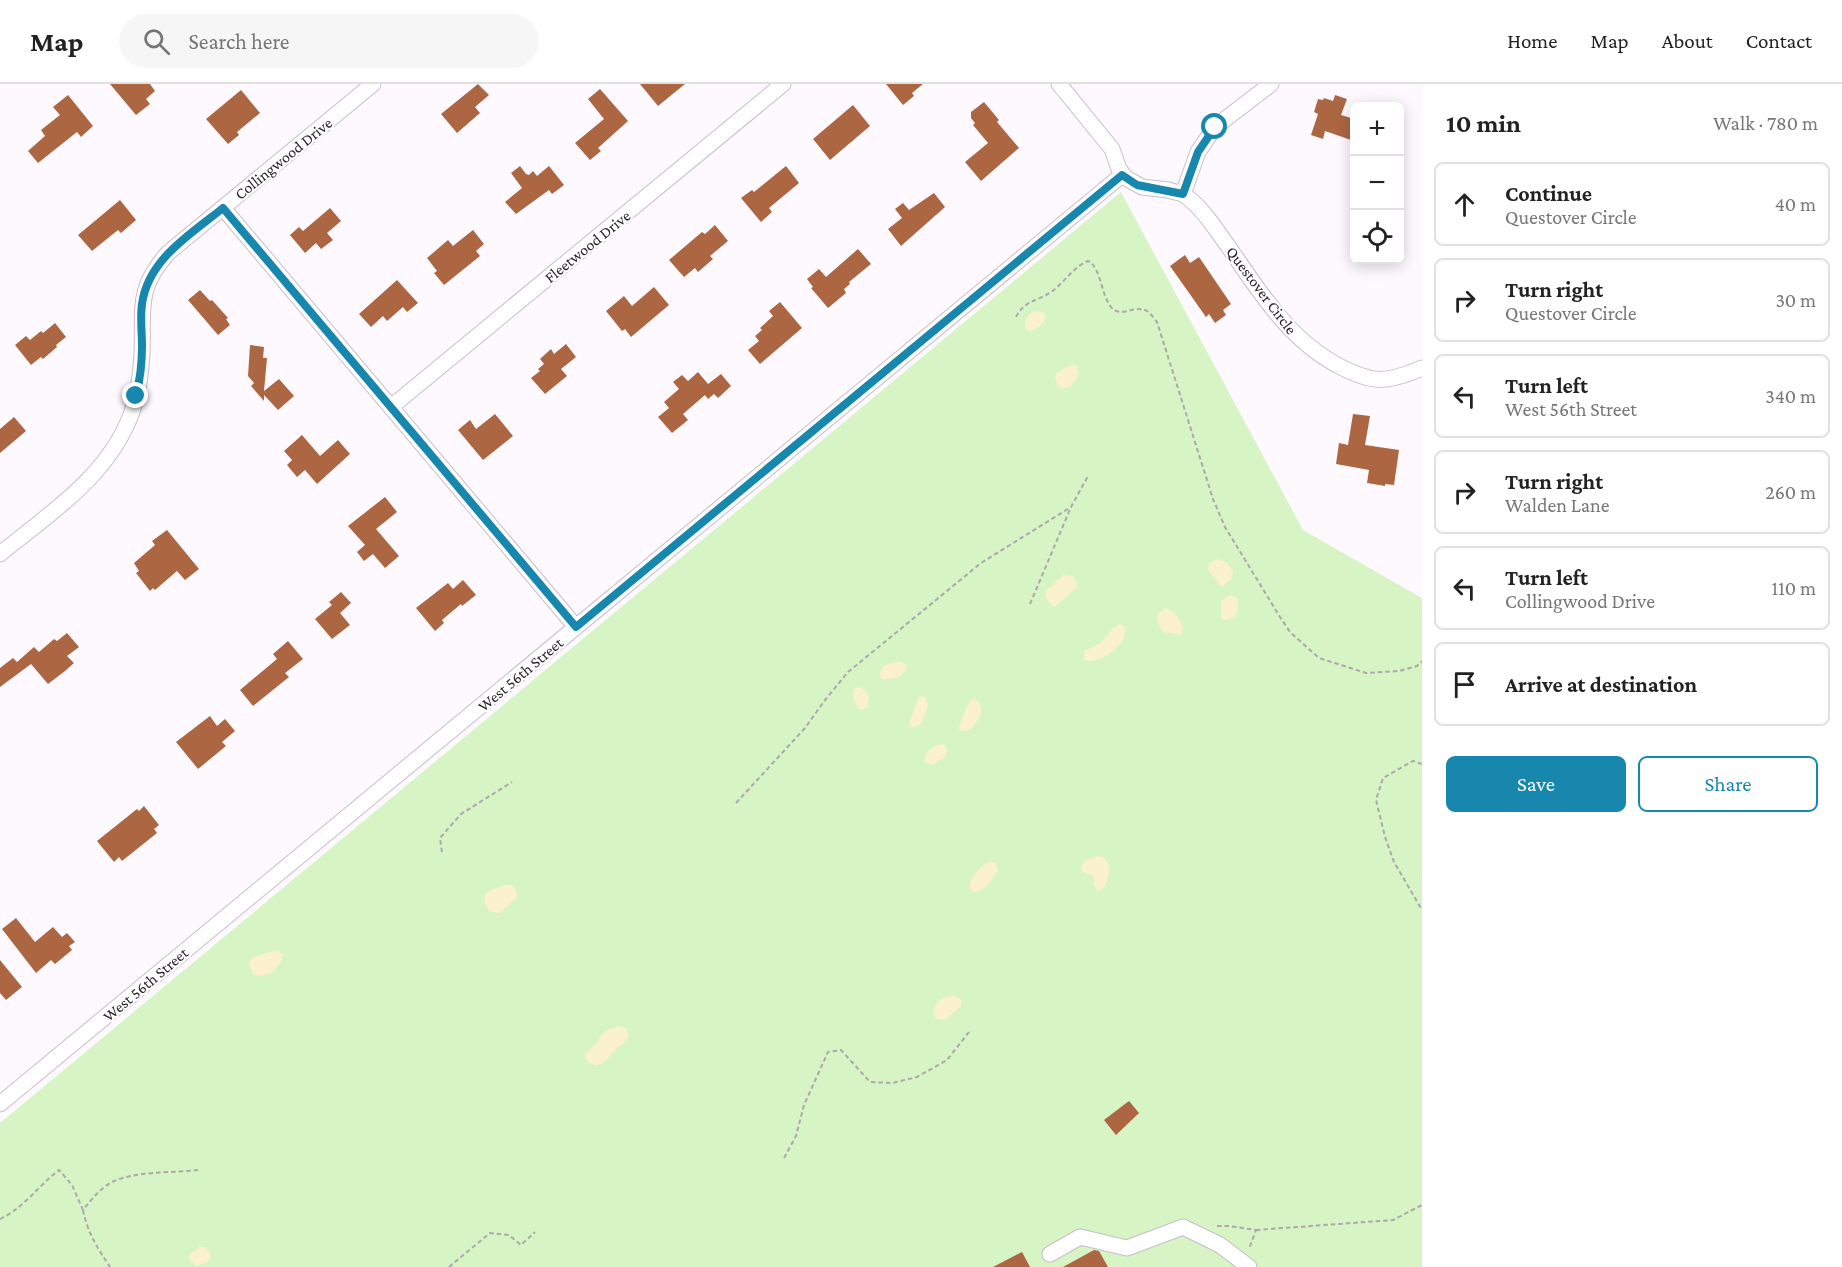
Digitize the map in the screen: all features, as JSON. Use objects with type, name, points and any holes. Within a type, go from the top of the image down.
[{"type":"street","name":"Collingwood Drive","points":[[0,554],[86,483],[111,454],[124,432],[136,396],[142,357],[142,304],[145,291],[153,273],[169,252],[373,84]]},
{"type":"street","name":"Fleetwood Drive","points":[[391,407],[783,84]]},
{"type":"street","points":[[1059,84],[1112,149],[1122,175],[1137,185],[1183,194],[1198,152],[1215,127],[1271,84]]},
{"type":"street","name":"West 56th Street","points":[[0,1104],[1122,175]]},
{"type":"street","name":"Questover Circle","points":[[1183,194],[1205,214],[1277,314],[1313,351],[1328,361],[1366,379],[1397,378],[1422,369]]},
{"type":"street","points":[[223,208],[576,627]]},
{"type":"street","points":[[1050,1254],[1080,1237],[1126,1248],[1183,1227],[1220,1245],[1249,1267]]},
{"type":"path","points":[[1016,317],[1022,306],[1050,293],[1079,265],[1088,261],[1092,263],[1110,307],[1115,312],[1137,308],[1146,310],[1157,322],[1213,499],[1225,527],[1290,632],[1319,658],[1366,673],[1399,670],[1417,666],[1422,661]]},
{"type":"path","points":[[1030,604],[1071,507],[1088,476]]},
{"type":"path","points":[[736,803],[805,728],[848,672],[981,563],[1071,507]]},
{"type":"path","points":[[1422,764],[1413,761],[1383,778],[1376,800],[1394,862],[1422,910]]},
{"type":"path","points":[[442,852],[440,838],[461,814],[512,782]]},
{"type":"path","points":[[784,1158],[796,1136],[804,1105],[828,1052],[842,1050],[870,1082],[892,1083],[917,1077],[947,1060],[969,1032]]},
{"type":"path","points":[[0,1219],[17,1210],[49,1177],[59,1170],[72,1185],[94,1244],[110,1267]]},
{"type":"path","points":[[83,1210],[95,1195],[113,1182],[134,1175],[198,1170]]},
{"type":"path","points":[[1256,1230],[1393,1220],[1422,1205]]},
{"type":"path","points":[[449,1267],[490,1233],[509,1235],[520,1245],[535,1232]]},
{"type":"green space","points":[[1121,192],[1303,530],[1422,598],[1422,1267],[0,1267],[0,1123]]},
{"type":"sand","points":[[1035,311],[1043,312],[1046,317],[1040,326],[1030,331],[1026,329],[1025,322],[1028,315]]},
{"type":"sand","points":[[1071,365],[1077,366],[1079,374],[1071,386],[1063,389],[1057,385],[1055,376]]},
{"type":"sand","points":[[1216,559],[1226,562],[1233,571],[1232,578],[1223,586],[1208,570],[1209,563]]},
{"type":"sand","points":[[1063,575],[1073,576],[1078,586],[1056,606],[1052,606],[1046,598],[1046,591]]},
{"type":"sand","points":[[1230,595],[1237,598],[1238,609],[1235,616],[1224,620],[1221,618],[1221,601]]},
{"type":"sand","points":[[1166,608],[1175,614],[1180,622],[1183,628],[1181,635],[1163,632],[1161,629],[1158,616]]},
{"type":"sand","points":[[1120,624],[1125,627],[1125,634],[1119,646],[1100,659],[1084,660],[1084,651],[1101,643],[1114,627]]},
{"type":"sand","points":[[900,661],[907,667],[903,674],[890,679],[880,677],[884,666]]},
{"type":"sand","points":[[859,687],[867,691],[869,698],[867,707],[861,710],[853,695],[854,689]]},
{"type":"sand","points":[[921,696],[925,697],[928,705],[926,713],[918,726],[911,727],[909,722]]},
{"type":"sand","points":[[975,699],[981,706],[980,715],[969,730],[961,731],[959,727],[965,710],[970,700]]},
{"type":"sand","points":[[944,744],[948,749],[945,757],[933,765],[925,762],[930,749]]},
{"type":"sand","points":[[1101,856],[1107,861],[1109,874],[1107,883],[1098,891],[1094,886],[1094,877],[1081,870],[1088,859]]},
{"type":"sand","points":[[991,861],[996,863],[998,871],[985,887],[974,892],[970,889],[973,876]]},
{"type":"sand","points":[[506,885],[516,888],[517,897],[500,913],[491,912],[484,901],[486,893]]},
{"type":"sand","points":[[277,950],[283,955],[276,968],[269,974],[254,975],[249,964],[252,958]]},
{"type":"sand","points":[[953,995],[961,1000],[961,1006],[945,1020],[936,1019],[933,1011],[938,1001]]},
{"type":"sand","points":[[619,1026],[627,1029],[627,1040],[599,1065],[587,1061],[585,1055],[603,1034]]},
{"type":"sand","points":[[199,1247],[209,1250],[211,1258],[208,1262],[196,1266],[189,1259]]},
{"type":"building","points":[[110,84],[150,84],[155,91],[146,99],[150,104],[136,115]]},
{"type":"building","points":[[478,84],[489,95],[475,107],[480,113],[457,133],[441,114]]},
{"type":"building","points":[[640,84],[685,84],[658,106]]},
{"type":"building","points":[[886,84],[923,84],[903,105]]},
{"type":"building","points":[[600,89],[628,121],[598,148],[601,151],[590,160],[575,143],[604,119],[588,99]]},
{"type":"building","points":[[241,90],[260,113],[237,132],[239,135],[228,144],[206,119]]},
{"type":"building","points":[[68,95],[93,126],[81,137],[77,132],[38,163],[28,151],[45,136],[41,130],[60,115],[53,107]]},
{"type":"building","points":[[1335,95],[1347,99],[1341,115],[1350,118],[1350,140],[1325,131],[1323,139],[1311,135],[1318,114],[1314,112],[1318,99],[1333,101]]},
{"type":"building","points":[[984,102],[1019,148],[981,181],[965,162],[988,143],[973,125],[975,123],[971,118],[971,112]]},
{"type":"building","points":[[853,105],[870,126],[830,160],[813,139]]},
{"type":"building","points":[[520,166],[526,174],[529,175],[533,171],[537,176],[549,166],[564,185],[552,194],[549,190],[516,214],[505,202],[522,188],[511,173]]},
{"type":"building","points":[[786,166],[799,183],[769,208],[772,212],[761,222],[741,198],[752,190],[754,192]]},
{"type":"building","points":[[934,193],[945,207],[901,246],[888,229],[902,218],[895,209],[903,203],[909,210]]},
{"type":"building","points":[[120,200],[136,220],[121,233],[118,230],[92,251],[78,235]]},
{"type":"building","points":[[330,208],[341,221],[327,233],[333,240],[321,249],[316,243],[305,253],[290,235],[299,227],[303,231]]},
{"type":"building","points":[[715,225],[728,241],[710,256],[713,259],[698,272],[695,268],[684,277],[669,260],[702,232],[705,234]]},
{"type":"building","points":[[473,230],[484,244],[476,251],[480,256],[444,285],[434,273],[437,271],[427,258],[448,240],[453,246]]},
{"type":"building","points":[[858,249],[871,264],[849,282],[850,284],[844,289],[846,293],[828,308],[811,288],[813,287],[807,279],[819,269],[826,277]]},
{"type":"building","points":[[1185,255],[1190,263],[1199,257],[1231,304],[1223,310],[1226,315],[1215,323],[1209,314],[1206,317],[1170,266]]},
{"type":"building","points":[[397,280],[418,303],[407,312],[403,307],[387,321],[383,316],[371,327],[359,314]]},
{"type":"building","points":[[654,287],[669,305],[631,337],[625,329],[622,331],[606,311],[624,296],[632,306]]},
{"type":"building","points":[[200,290],[228,318],[226,319],[230,325],[218,335],[188,300]]},
{"type":"building","points":[[780,302],[802,328],[760,364],[748,350],[759,341],[755,336],[773,316],[769,311]]},
{"type":"building","points":[[55,323],[66,337],[43,359],[41,357],[31,365],[15,345],[26,336],[30,340],[41,331],[43,333]]},
{"type":"building","points":[[566,344],[576,357],[561,369],[567,376],[545,394],[531,378],[540,371],[538,369],[544,364],[540,359],[551,349],[554,354]]},
{"type":"building","points":[[250,345],[264,347],[263,358],[267,358],[264,391],[279,379],[294,396],[278,410],[264,395],[264,401],[251,386],[254,383],[248,376]]},
{"type":"building","points":[[698,372],[708,384],[721,374],[731,386],[718,398],[714,394],[708,399],[705,395],[683,414],[688,420],[672,433],[658,417],[669,408],[664,402],[679,389],[673,382],[682,375],[688,381]]},
{"type":"building","points":[[495,414],[513,436],[483,460],[458,430],[470,420],[476,429]]},
{"type":"building","points":[[1353,414],[1370,416],[1365,445],[1399,450],[1394,485],[1367,483],[1369,470],[1336,464],[1339,443],[1348,445]]},
{"type":"building","points":[[14,417],[26,431],[0,453],[0,429]]},
{"type":"building","points":[[302,435],[320,456],[338,440],[350,454],[317,484],[305,470],[297,477],[287,465],[292,460],[284,451]]},
{"type":"building","points":[[385,497],[397,512],[376,529],[399,556],[385,568],[373,554],[364,561],[357,552],[365,545],[348,526]]},
{"type":"building","points":[[167,530],[199,569],[185,580],[177,571],[155,590],[153,588],[150,591],[136,573],[139,571],[134,563],[155,545],[152,541]]},
{"type":"building","points":[[463,580],[476,595],[442,620],[444,623],[435,631],[416,608],[448,583],[453,589]]},
{"type":"building","points":[[341,592],[351,603],[340,613],[350,625],[332,639],[315,619],[332,605],[329,602]]},
{"type":"building","points":[[67,633],[79,647],[67,656],[74,663],[65,671],[48,684],[31,664],[0,687],[0,668],[13,658],[17,662],[34,647],[39,652],[54,639],[57,641]]},
{"type":"building","points":[[288,641],[303,659],[285,673],[289,677],[253,706],[240,690],[277,659],[273,654]]},
{"type":"building","points":[[210,716],[217,726],[225,719],[235,731],[222,742],[226,746],[198,769],[176,742]]},
{"type":"building","points":[[144,806],[159,825],[154,829],[157,833],[122,861],[119,857],[114,862],[97,841]]},
{"type":"building","points":[[16,918],[35,942],[53,927],[62,937],[67,933],[75,942],[69,946],[72,950],[55,964],[51,960],[36,973],[2,929]]},
{"type":"building","points":[[0,960],[22,987],[6,1000],[0,993]]},
{"type":"building","points":[[1129,1101],[1139,1113],[1116,1135],[1104,1120]]},
{"type":"building","points":[[1094,1250],[1099,1251],[1108,1267],[1063,1267]]},
{"type":"building","points":[[1022,1252],[1030,1267],[993,1267]]},
{"type":"route","points":[[136,396],[142,357],[142,304],[153,273],[169,252],[223,208],[576,627],[1122,175],[1142,187],[1183,194],[1198,152],[1215,127]]}]
